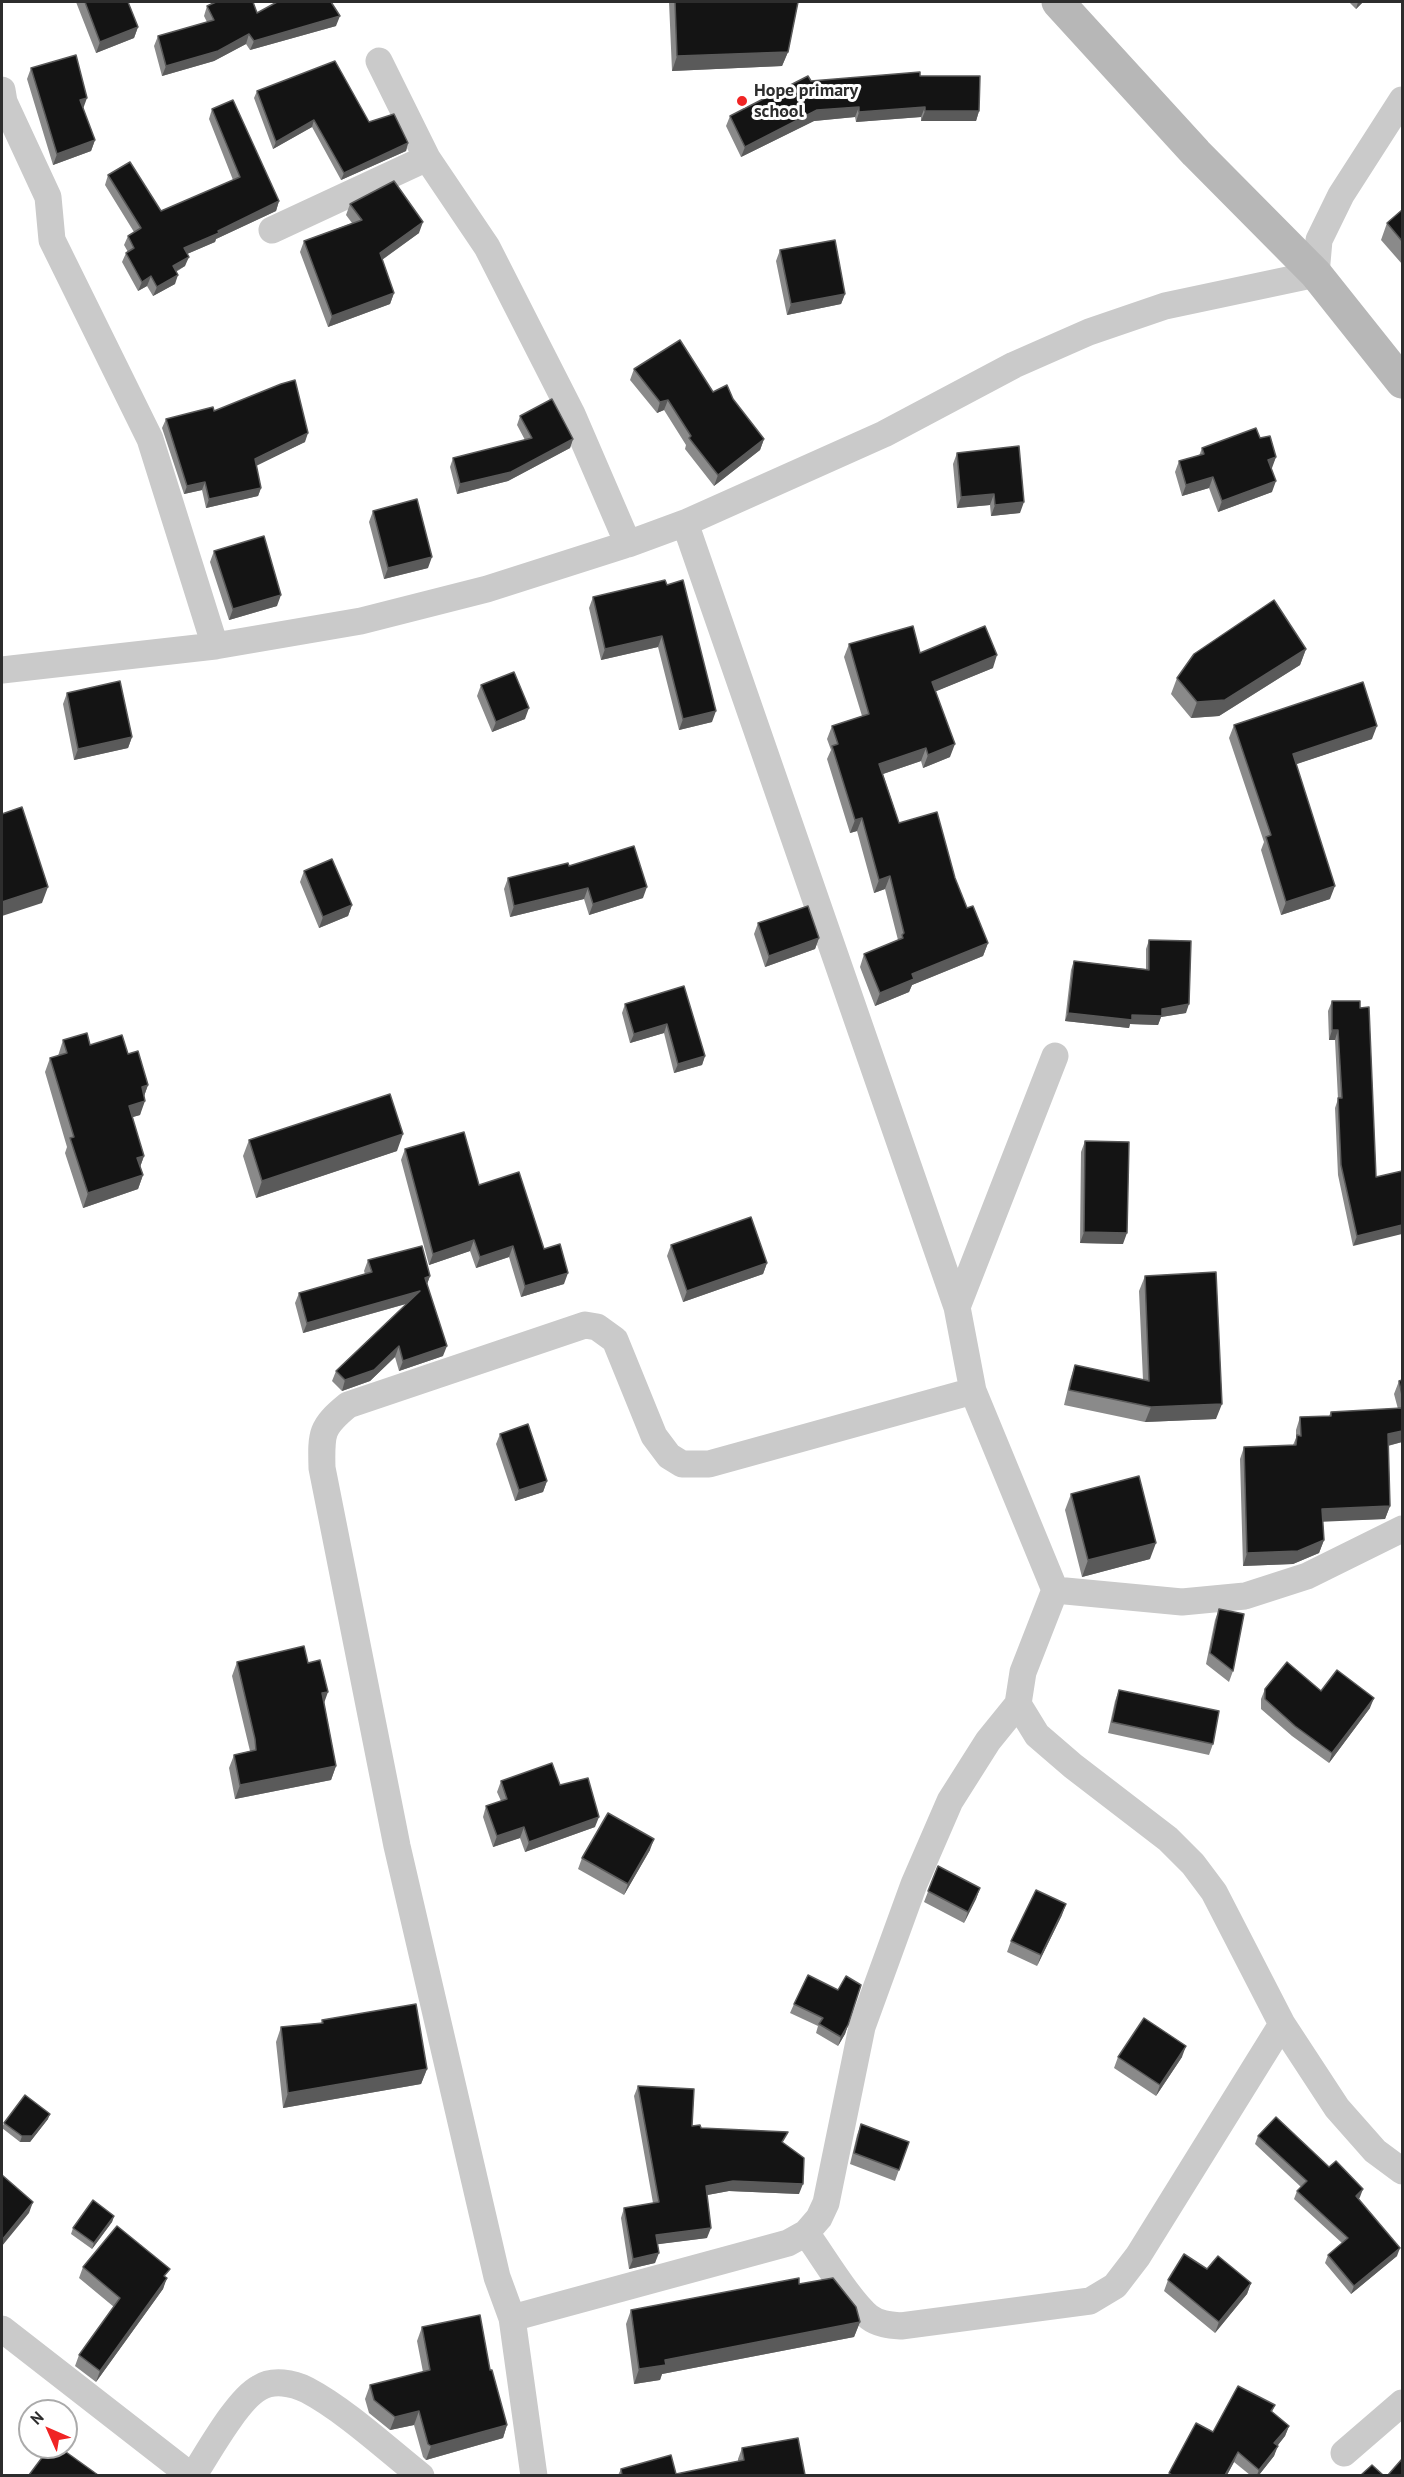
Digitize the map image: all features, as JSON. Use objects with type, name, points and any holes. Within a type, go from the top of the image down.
[{"type":"street","points":[[1058,2],[1196,153],[1316,274],[1402,382]]},
{"type":"street","points":[[379,61],[427,158],[487,247],[572,414],[628,544]]},
{"type":"street","points":[[2,90],[4,102],[48,197],[52,240],[150,439],[215,646]]},
{"type":"street","points":[[1316,274],[1319,240],[1336,204],[1402,100]]},
{"type":"street","points":[[272,230],[427,158]]},
{"type":"street","points":[[2,670],[215,646],[361,621],[487,589],[628,544],[685,523],[884,434],[1014,365],[1089,332],[1165,306],[1316,274]]},
{"type":"street","points":[[512,2318],[788,2243],[806,2233],[819,2218],[825,2203],[862,2026],[914,1884],[950,1801],[988,1741],[1018,1704],[1023,1672],[1055,1590],[973,1391],[957,1307],[685,523]]},
{"type":"street","points":[[957,1307],[1055,1056]]},
{"type":"street","points":[[534,2475],[512,2318],[497,2277],[397,1846],[322,1468],[321,1443],[327,1422],[348,1405],[585,1325],[597,1327],[615,1340],[654,1436],[669,1456],[682,1464],[709,1464],[973,1391]]},
{"type":"street","points":[[1055,1590],[1182,1602],[1245,1596],[1307,1575],[1402,1529]]},
{"type":"street","points":[[1018,1704],[1038,1735],[1073,1766],[1168,1839],[1193,1864],[1215,1892],[1282,2024],[1337,2108],[1375,2151],[1402,2171]]},
{"type":"street","points":[[806,2233],[858,2305],[870,2318],[885,2325],[901,2326],[1090,2301],[1115,2286],[1138,2256],[1282,2024]]},
{"type":"street","points":[[2,2329],[192,2475],[239,2406],[259,2387],[282,2382],[306,2390],[329,2404],[421,2475]]},
{"type":"street","points":[[1344,2453],[1402,2403]]},
{"type":"building","points":[[85,2],[128,2],[138,27],[100,42]]},
{"type":"building","points":[[216,2],[253,2],[257,13],[277,2],[331,2],[340,16],[254,41],[249,34],[218,51],[166,66],[158,36],[214,20],[207,6]]},
{"type":"building","points":[[675,2],[798,2],[788,52],[677,56]]},
{"type":"building","points":[[76,55],[87,98],[80,100],[95,140],[57,154],[31,68]]},
{"type":"building","points":[[335,61],[369,122],[394,114],[408,143],[344,173],[314,120],[276,142],[257,91]]},
{"type":"building","points":[[920,72],[920,76],[980,76],[979,111],[925,111],[925,107],[859,112],[859,107],[817,110],[745,147],[730,116],[808,76],[811,81]]},
{"type":"building","points":[[233,100],[279,201],[218,231],[219,233],[184,248],[189,257],[173,266],[178,275],[157,287],[151,276],[142,282],[126,253],[134,248],[128,236],[141,228],[108,175],[130,162],[161,211],[240,177],[212,109]]},
{"type":"building","points":[[394,181],[423,222],[380,253],[394,293],[332,316],[304,241],[362,220],[350,204]]},
{"type":"building","points":[[1402,210],[1402,241],[1387,223]]},
{"type":"building","points":[[835,240],[845,294],[791,304],[780,250]]},
{"type":"building","points":[[680,340],[713,392],[727,385],[733,399],[764,439],[718,475],[689,438],[691,436],[668,400],[660,402],[634,369]]},
{"type":"building","points":[[295,380],[308,433],[255,459],[261,488],[209,499],[205,482],[187,486],[166,419],[213,407],[214,411]]},
{"type":"building","points":[[552,399],[573,439],[511,472],[460,484],[453,458],[532,438],[520,416]]},
{"type":"building","points":[[1256,428],[1260,438],[1270,436],[1276,457],[1268,460],[1276,481],[1222,501],[1213,477],[1186,485],[1179,461],[1204,454],[1202,448]]},
{"type":"building","points":[[1019,446],[1024,502],[995,505],[994,494],[961,497],[957,453]]},
{"type":"building","points":[[417,499],[432,557],[388,568],[373,511]]},
{"type":"building","points":[[264,536],[281,595],[233,609],[214,551]]},
{"type":"building","points":[[665,580],[667,585],[683,580],[716,711],[683,719],[662,636],[605,649],[593,597]]},
{"type":"building","points":[[1274,600],[1306,649],[1225,700],[1197,702],[1177,678],[1194,654]]},
{"type":"building","points":[[913,626],[920,653],[985,626],[997,655],[932,682],[955,744],[928,755],[926,748],[879,764],[899,823],[937,812],[955,878],[967,908],[973,906],[988,943],[912,974],[914,979],[880,993],[864,954],[903,938],[904,933],[890,876],[879,880],[862,818],[855,820],[832,746],[838,744],[832,726],[869,714],[849,644]]},
{"type":"building","points":[[514,672],[529,708],[496,722],[481,685]]},
{"type":"building","points":[[120,681],[132,737],[78,749],[67,693]]},
{"type":"building","points":[[1363,682],[1377,726],[1293,754],[1335,886],[1286,902],[1266,837],[1271,835],[1234,725]]},
{"type":"building","points":[[22,807],[48,887],[2,902],[2,814]]},
{"type":"building","points":[[634,846],[647,887],[593,904],[588,888],[514,906],[508,878],[568,863],[569,866]]},
{"type":"building","points":[[332,859],[352,905],[323,917],[304,871]]},
{"type":"building","points":[[808,906],[819,938],[769,956],[758,923]]},
{"type":"building","points":[[1149,940],[1191,941],[1189,1004],[1162,1009],[1162,1016],[1132,1015],[1132,1020],[1068,1013],[1074,961],[1149,970]]},
{"type":"building","points":[[684,986],[705,1056],[678,1064],[667,1024],[634,1034],[625,1004]]},
{"type":"building","points":[[1332,1001],[1360,1001],[1360,1008],[1369,1007],[1376,1177],[1402,1171],[1402,1225],[1357,1236],[1341,1165],[1338,1098],[1342,1098],[1338,1030],[1332,1030]]},
{"type":"building","points":[[87,1033],[90,1045],[122,1035],[128,1054],[138,1051],[148,1085],[142,1087],[145,1101],[129,1106],[144,1156],[137,1158],[143,1175],[88,1193],[70,1138],[74,1137],[50,1058],[67,1053],[63,1040]]},
{"type":"building","points":[[390,1094],[403,1134],[262,1181],[249,1140]]},
{"type":"building","points":[[464,1132],[479,1185],[519,1172],[544,1249],[560,1244],[568,1273],[525,1286],[513,1246],[480,1257],[474,1240],[433,1254],[405,1149]]},
{"type":"building","points":[[1085,1141],[1129,1142],[1127,1233],[1084,1232]]},
{"type":"building","points":[[751,1217],[767,1263],[687,1291],[671,1245]]},
{"type":"building","points":[[422,1246],[430,1276],[425,1278],[447,1346],[403,1361],[399,1346],[374,1370],[345,1380],[336,1371],[420,1291],[307,1323],[299,1293],[372,1272],[368,1260]]},
{"type":"building","points":[[1216,1272],[1222,1404],[1151,1407],[1069,1390],[1075,1365],[1149,1381],[1145,1276]]},
{"type":"building","points":[[1402,1408],[1402,1431],[1388,1434],[1390,1506],[1322,1509],[1324,1540],[1298,1551],[1247,1553],[1244,1447],[1296,1445],[1297,1435],[1301,1436],[1300,1417],[1331,1416],[1331,1412]]},
{"type":"building","points":[[528,1424],[547,1481],[519,1490],[500,1434]]},
{"type":"building","points":[[1139,1476],[1156,1543],[1088,1560],[1071,1494]]},
{"type":"building","points":[[1219,1609],[1244,1614],[1233,1671],[1210,1653]]},
{"type":"building","points":[[304,1646],[308,1663],[320,1660],[328,1692],[322,1693],[336,1766],[240,1785],[234,1755],[256,1750],[237,1662]]},
{"type":"building","points":[[1287,1662],[1321,1691],[1337,1670],[1374,1698],[1332,1753],[1295,1726],[1265,1699],[1265,1689]]},
{"type":"building","points":[[1119,1690],[1219,1711],[1213,1744],[1112,1722]]},
{"type":"building","points":[[552,1763],[560,1785],[588,1778],[599,1817],[529,1842],[524,1827],[497,1836],[486,1806],[507,1799],[501,1781]]},
{"type":"building","points":[[608,1813],[654,1839],[628,1884],[582,1858]]},
{"type":"building","points":[[938,1866],[980,1888],[968,1912],[928,1891]]},
{"type":"building","points":[[1036,1890],[1066,1904],[1041,1955],[1011,1941]]},
{"type":"building","points":[[808,1975],[838,1990],[846,1976],[861,1985],[848,2025],[841,2037],[819,2024],[823,2018],[794,2004]]},
{"type":"building","points":[[416,2004],[427,2069],[288,2093],[281,2027],[323,2023],[322,2020]]},
{"type":"building","points":[[1144,2018],[1186,2046],[1160,2085],[1118,2057]]},
{"type":"building","points":[[638,2086],[694,2089],[692,2126],[788,2132],[782,2142],[804,2158],[803,2184],[733,2181],[706,2186],[711,2228],[656,2235],[659,2253],[633,2259],[624,2208],[659,2202]]},
{"type":"building","points":[[25,2095],[50,2114],[32,2136],[22,2136],[4,2123]]},
{"type":"building","points":[[1276,2117],[1329,2167],[1336,2161],[1363,2189],[1356,2196],[1400,2248],[1354,2286],[1328,2255],[1348,2238],[1297,2191],[1307,2181],[1258,2136]]},
{"type":"building","points":[[861,2124],[909,2142],[899,2170],[854,2153]]},
{"type":"building","points":[[2,2175],[33,2202],[2,2240]]},
{"type":"building","points":[[93,2200],[114,2216],[94,2243],[73,2228]]},
{"type":"building","points":[[117,2226],[170,2269],[164,2276],[167,2278],[100,2371],[79,2355],[120,2298],[83,2267]]},
{"type":"building","points":[[1184,2254],[1207,2269],[1218,2256],[1251,2283],[1219,2322],[1168,2280]]},
{"type":"building","points":[[799,2278],[799,2284],[833,2278],[856,2307],[860,2322],[665,2360],[666,2365],[639,2369],[631,2310]]},
{"type":"building","points":[[480,2315],[490,2370],[492,2370],[507,2425],[431,2446],[428,2444],[419,2411],[395,2417],[374,2400],[370,2385],[430,2370],[422,2327]]},
{"type":"building","points":[[1238,2386],[1275,2405],[1271,2411],[1289,2426],[1274,2443],[1278,2446],[1259,2470],[1238,2452],[1225,2475],[1172,2475],[1169,2473],[1196,2423],[1213,2432]]},
{"type":"building","points":[[798,2438],[805,2475],[622,2475],[621,2469],[671,2455],[676,2474],[744,2460],[742,2448]]},
{"type":"building","points":[[41,2459],[76,2459],[98,2475],[29,2475]]},
{"type":"building","points":[[1402,2459],[1402,2475],[1388,2475]]},
{"type":"building","points":[[1372,2465],[1383,2475],[1361,2475]]},
{"type":"place","name":"Hope primary school","points":[[742,101]]}]
